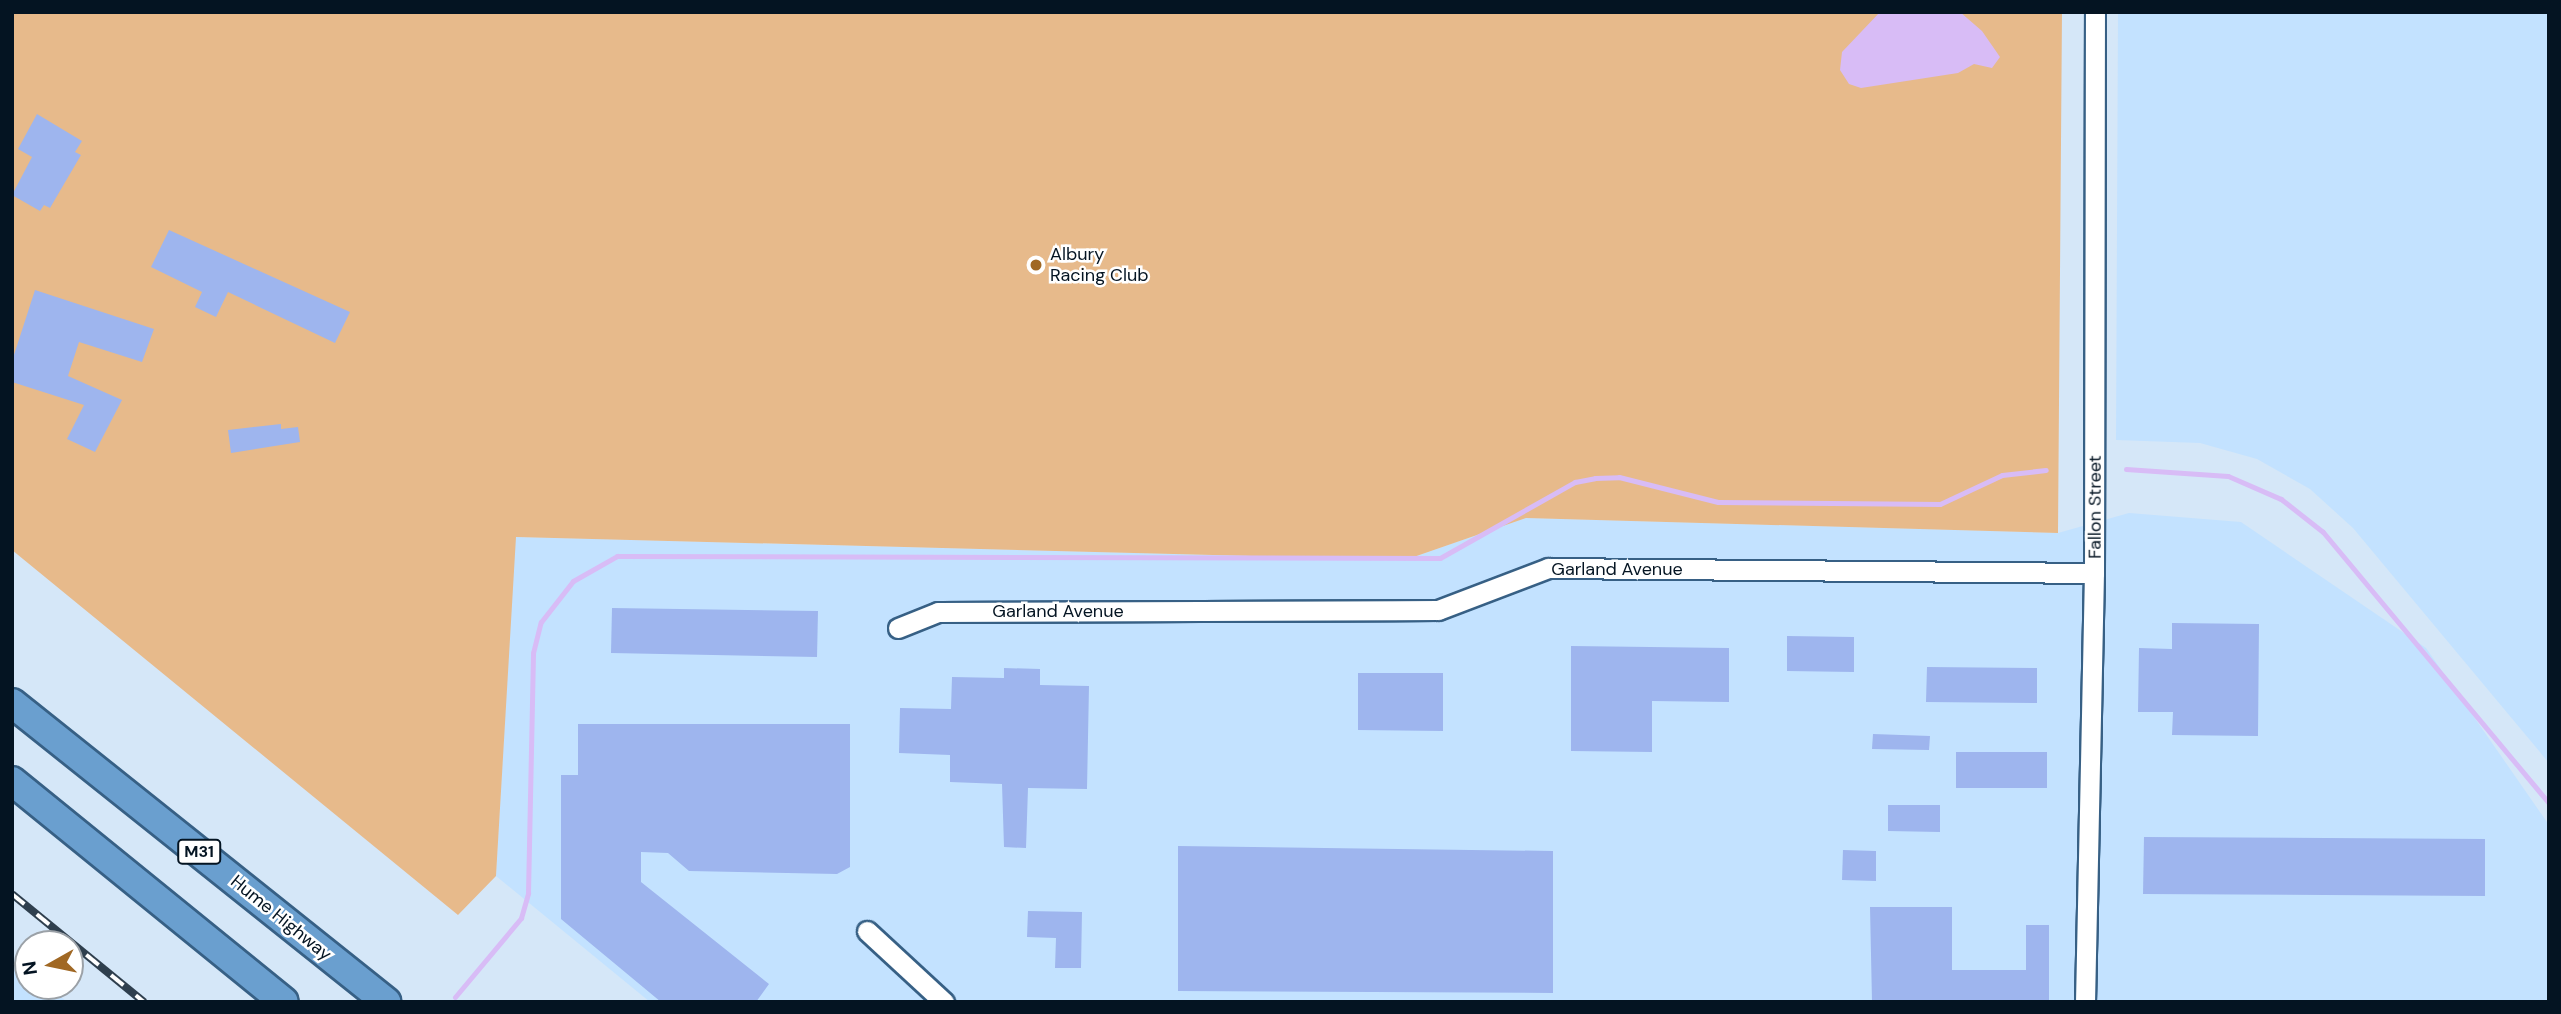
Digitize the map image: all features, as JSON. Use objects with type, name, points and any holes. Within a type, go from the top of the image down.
[{"type":"highway","name":"Hume Highway","points":[[12,703],[386,1002]]},
{"type":"highway","points":[[12,781],[285,1002]]},
{"type":"street","name":"Fallon Street","points":[[2085,1002],[2094,573],[2095,12]]},
{"type":"street","name":"Garland Avenue","points":[[898,628],[938,612],[1438,610],[1548,568],[2094,573]]},
{"type":"street","points":[[867,931],[944,1002]]},
{"type":"shaded area","name":"Albury Racing Club","points":[[12,12],[2062,12],[2058,533],[1526,518],[1405,560],[516,537],[496,876],[458,915],[12,550]]},
{"type":"shaded area","points":[[1880,12],[1960,12],[1982,31],[2000,57],[1992,68],[1974,64],[1958,73],[1861,88],[1849,84],[1840,70],[1842,52]]},
{"type":"shaded area","points":[[2118,12],[2549,12],[2549,763],[2353,528],[2310,489],[2257,459],[2200,443],[2116,440]]},
{"type":"shaded area","points":[[2129,513],[2241,522],[2426,648],[2549,825],[2549,1002],[650,1002],[496,876],[515,537],[1405,560],[1526,518],[2058,533]]},
{"type":"shaded area","points":[[12,957],[14,1000],[67,1002],[12,1002]]},
{"type":"building","points":[[37,114],[82,141],[75,152],[81,155],[50,208],[44,205],[40,211],[12,195],[32,157],[18,149]]},
{"type":"building","points":[[169,230],[350,312],[335,343],[228,292],[216,317],[195,307],[202,292],[151,267]]},
{"type":"building","points":[[35,290],[154,329],[142,362],[79,342],[68,376],[122,400],[95,452],[67,439],[84,405],[12,382],[12,361]]},
{"type":"building","points":[[281,424],[281,429],[298,427],[300,442],[231,453],[228,430]]},
{"type":"building","points":[[612,608],[818,611],[817,657],[611,653]]},
{"type":"building","points":[[2172,623],[2259,624],[2258,736],[2172,735],[2173,712],[2138,712],[2139,648],[2172,649]]},
{"type":"building","points":[[1787,636],[1854,637],[1854,672],[1787,671]]},
{"type":"building","points":[[1571,646],[1729,648],[1729,702],[1652,701],[1652,752],[1571,751]]},
{"type":"building","points":[[1927,667],[2037,668],[2037,703],[1926,702]]},
{"type":"building","points":[[1004,668],[1040,669],[1040,685],[1089,686],[1087,789],[1028,788],[1026,848],[1004,847],[1002,784],[950,782],[950,755],[899,753],[900,708],[951,709],[952,677],[1004,678]]},
{"type":"building","points":[[1358,673],[1443,673],[1443,731],[1358,730]]},
{"type":"building","points":[[578,724],[850,724],[850,867],[837,874],[689,871],[668,853],[641,852],[641,882],[769,984],[756,1002],[661,1002],[561,919],[561,775],[578,775]]},
{"type":"building","points":[[1873,734],[1930,736],[1929,750],[1872,749]]},
{"type":"building","points":[[1956,752],[2047,752],[2047,788],[1956,788]]},
{"type":"building","points":[[1888,805],[1940,805],[1940,832],[1888,831]]},
{"type":"building","points":[[2144,837],[2485,839],[2485,896],[2143,894]]},
{"type":"building","points":[[1178,846],[1553,851],[1553,993],[1178,991]]},
{"type":"building","points":[[1843,850],[1876,851],[1876,881],[1842,880]]},
{"type":"building","points":[[1870,907],[1952,907],[1952,970],[2026,970],[2026,925],[2049,925],[2049,1002],[1872,1002]]},
{"type":"building","points":[[1028,911],[1082,912],[1081,968],[1055,968],[1056,938],[1027,937]]},
{"type":"waterway","points":[[2126,469],[2228,476],[2281,499],[2323,532],[2549,803]]},
{"type":"waterway","points":[[455,997],[521,918],[528,893],[533,653],[541,622],[573,581],[617,556],[1440,558],[1575,482],[1595,478],[1619,477],[1718,502],[1940,504],[2002,475],[2046,470]]},
{"type":"railway","points":[[12,894],[144,1002]]},
{"type":"place","name":"Albury Racing Club","points":[[1036,265]]}]
